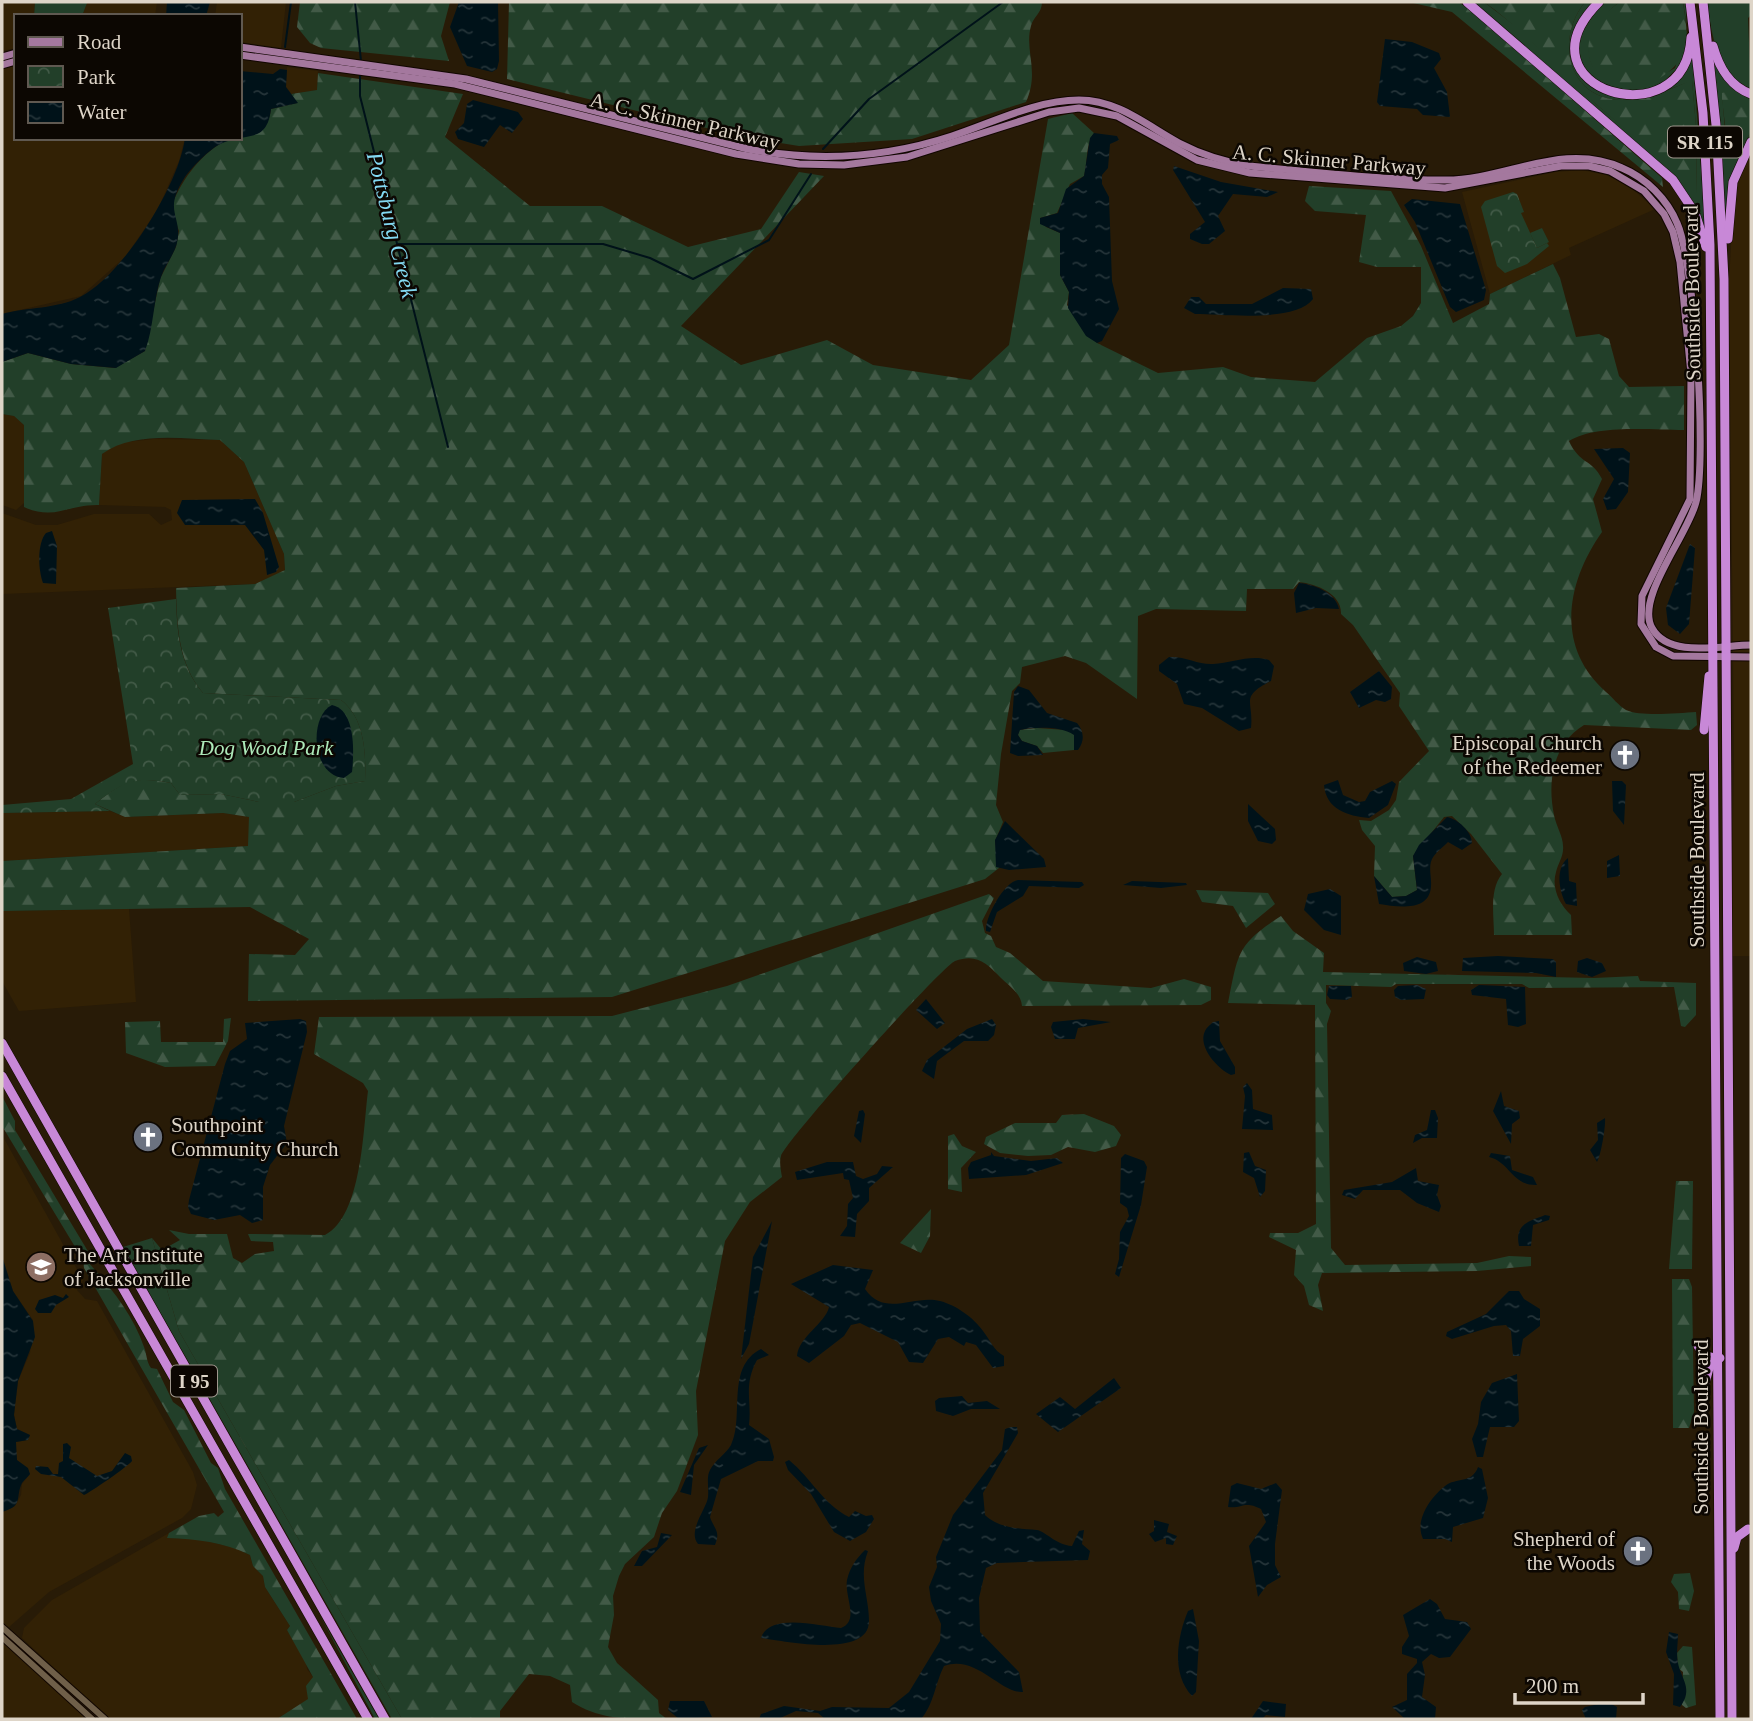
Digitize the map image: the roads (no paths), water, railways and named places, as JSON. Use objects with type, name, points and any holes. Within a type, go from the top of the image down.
[{"type":"highway","points":[[1467,2],[1673,180],[1699,222],[1710,284]]},
{"type":"highway","points":[[1599,2],[1587,16],[1577,37],[1578,65],[1597,87],[1617,95],[1632,96],[1660,88],[1680,69],[1689,50],[1690,3]]},
{"type":"highway","points":[[1703,2],[1711,41],[1722,70],[1738,87],[1751,94]]},
{"type":"highway","name":"Southside Boulevard","points":[[1703,2],[1717,140],[1724,303],[1732,1719]]},
{"type":"highway","name":"Southside Boulevard","points":[[1690,3],[1707,175],[1710,284],[1720,1719]]},
{"type":"highway","points":[[1724,303],[1731,190],[1751,142]]},
{"type":"highway","points":[[1704,730],[1714,657]]},
{"type":"highway","points":[[1716,961],[1728,961]]},
{"type":"highway","name":"I 95","points":[[2,1043],[385,1719]]},
{"type":"highway","name":"I 95","points":[[2,1076],[368,1719]]},
{"type":"highway","points":[[1698,1346],[1704,1355],[1718,1359]]},
{"type":"highway","points":[[1705,1382],[1709,1368],[1730,1351]]},
{"type":"highway","points":[[1719,1506],[1722,1521],[1731,1528]]},
{"type":"highway","points":[[1731,1560],[1735,1539],[1748,1529]]},
{"type":"main road","name":"A. C. Skinner Parkway","points":[[242,47],[330,63]]},
{"type":"main road","name":"A. C. Skinner Parkway","points":[[242,55],[482,82],[740,147],[794,156],[849,156],[904,149],[1046,104],[1077,100],[1114,106],[1190,148],[1219,159],[1250,166],[1446,180],[1561,158],[1592,159],[1622,168],[1642,179],[1660,195],[1674,224],[1686,258],[1698,376],[1698,486],[1694,509],[1652,594],[1648,615],[1654,632],[1668,644],[1714,646]]},
{"type":"main road","name":"A. C. Skinner Parkway","points":[[1674,224],[1690,374],[1692,483],[1685,514],[1642,596],[1639,616],[1646,635],[1663,652],[1679,657],[1714,657]]},
{"type":"main road","points":[[1714,646],[1751,645]]},
{"type":"main road","points":[[1714,657],[1751,657]]},
{"type":"street","points":[[2,1627],[105,1719]]},
{"type":"street","points":[[2,1637],[92,1719]]},
{"type":"water","points":[[167,2],[210,2],[207,14],[166,14]]},
{"type":"water","points":[[459,2],[498,2],[499,61],[497,69],[492,72],[467,66],[450,27]]},
{"type":"water","points":[[1385,39],[1412,42],[1439,53],[1441,59],[1434,68],[1447,92],[1450,117],[1423,115],[1417,109],[1380,106],[1377,102]]},
{"type":"water","points":[[280,69],[287,70],[286,87],[298,103],[271,109],[266,127],[261,132],[242,138],[242,71],[273,74]]},
{"type":"water","points":[[473,100],[518,112],[523,119],[512,133],[500,125],[484,147],[458,139],[455,132],[464,123],[467,104]]},
{"type":"water","points":[[1094,133],[1117,136],[1119,140],[1110,144],[1108,168],[1102,175],[1102,184],[1109,197],[1112,281],[1119,309],[1102,341],[1097,343],[1086,336],[1068,308],[1069,292],[1060,275],[1060,233],[1040,224],[1040,218],[1058,213],[1066,189],[1084,176],[1090,138]]},
{"type":"water","points":[[185,140],[233,140],[214,148],[203,157],[178,189],[174,206],[178,226],[177,243],[161,277],[145,351],[116,368],[71,364],[28,353],[2,362],[2,314],[62,304],[97,286],[131,249],[146,227],[172,180]]},
{"type":"water","points":[[1174,166],[1221,182],[1278,192],[1267,197],[1233,194],[1218,216],[1225,231],[1209,244],[1202,244],[1190,239],[1190,234],[1205,222],[1173,170]]},
{"type":"water","points":[[1412,199],[1460,204],[1486,290],[1484,300],[1456,312],[1450,307],[1415,222],[1404,205]]},
{"type":"water","points":[[1283,288],[1311,289],[1313,299],[1304,307],[1258,316],[1195,314],[1184,308],[1191,297],[1199,297],[1206,304],[1252,304]]},
{"type":"water","points":[[1623,448],[1630,453],[1628,492],[1616,509],[1607,510],[1603,499],[1614,479],[1594,449]]},
{"type":"water","points":[[255,499],[263,513],[279,567],[276,572],[267,575],[264,550],[245,525],[185,525],[177,513],[182,500]]},
{"type":"water","points":[[52,531],[57,546],[56,584],[43,583],[39,564],[43,537]]},
{"type":"water","points":[[1690,544],[1695,548],[1689,624],[1680,634],[1668,625],[1666,608]]},
{"type":"water","points":[[1299,583],[1324,590],[1334,598],[1339,609],[1316,608],[1296,613],[1294,593]]},
{"type":"water","points":[[1169,657],[1208,664],[1248,658],[1269,660],[1274,666],[1271,681],[1251,696],[1251,728],[1239,731],[1202,708],[1184,704],[1177,684],[1159,671],[1159,665]]},
{"type":"water","points":[[1379,671],[1392,687],[1391,699],[1385,702],[1376,700],[1359,708],[1350,692]]},
{"type":"water","points":[[1018,686],[1029,690],[1047,713],[1077,723],[1083,736],[1078,750],[1074,750],[1074,735],[1062,730],[1040,728],[1020,730],[1018,735],[1022,741],[1037,746],[1043,755],[1018,756],[1010,753],[1014,692]]},
{"type":"water","points":[[332,705],[346,715],[352,733],[352,772],[344,778],[333,775],[325,767],[317,745],[319,721]]},
{"type":"water","points":[[1338,780],[1343,795],[1359,802],[1365,801],[1370,792],[1392,781],[1396,784],[1388,805],[1369,818],[1346,813],[1333,805],[1324,785]]},
{"type":"water","points":[[1612,781],[1622,781],[1626,785],[1624,825],[1613,811]]},
{"type":"water","points":[[1248,804],[1275,829],[1276,840],[1272,844],[1258,841],[1248,821]]},
{"type":"water","points":[[1447,817],[1464,827],[1472,843],[1462,850],[1448,842],[1435,855],[1430,865],[1431,887],[1425,901],[1411,906],[1379,904],[1374,876],[1392,897],[1406,896],[1417,890],[1413,856],[1419,845]]},
{"type":"water","points":[[1005,821],[1044,859],[1046,867],[1009,870],[996,867],[995,840]]},
{"type":"water","points":[[1619,855],[1620,876],[1607,878],[1607,861]]},
{"type":"water","points":[[1568,858],[1569,881],[1576,883],[1577,906],[1566,904],[1560,886],[1561,868]]},
{"type":"water","points":[[1018,880],[1082,882],[1084,885],[1079,888],[1029,886],[1023,896],[997,912],[990,932],[986,931],[996,901],[1007,887]]},
{"type":"water","points":[[1132,881],[1187,885],[1161,888],[1123,885]]},
{"type":"water","points":[[1330,889],[1341,896],[1341,935],[1324,930],[1304,910],[1308,894]]},
{"type":"water","points":[[1498,956],[1553,959],[1556,962],[1556,977],[1536,973],[1462,971],[1463,958]]},
{"type":"water","points":[[1417,957],[1436,962],[1438,971],[1426,974],[1404,971],[1403,963]]},
{"type":"water","points":[[1587,958],[1602,963],[1606,971],[1592,977],[1577,972],[1578,961]]},
{"type":"water","points":[[1417,985],[1426,989],[1424,999],[1401,1000],[1395,997],[1394,990],[1398,986]]},
{"type":"water","points":[[1479,985],[1525,987],[1526,1024],[1518,1027],[1508,1025],[1506,999],[1472,995],[1471,990]]},
{"type":"water","points":[[1329,986],[1351,986],[1352,997],[1347,1000],[1330,999],[1327,995]]},
{"type":"water","points":[[926,999],[945,1023],[937,1029],[916,1010]]},
{"type":"water","points":[[300,1019],[306,1021],[307,1032],[284,1126],[287,1143],[270,1165],[263,1187],[263,1220],[252,1223],[240,1215],[214,1220],[191,1214],[189,1200],[225,1064],[230,1051],[247,1039],[245,1023]]},
{"type":"water","points":[[992,1019],[996,1025],[994,1035],[988,1041],[964,1041],[937,1061],[934,1079],[922,1071],[927,1060],[967,1029]]},
{"type":"water","points":[[1083,1019],[1111,1022],[1078,1028],[1075,1039],[1055,1039],[1051,1027],[1053,1022]]},
{"type":"water","points":[[1219,1021],[1220,1041],[1235,1067],[1235,1074],[1231,1075],[1215,1063],[1204,1044],[1206,1030],[1213,1022]]},
{"type":"water","points":[[1247,1083],[1252,1090],[1253,1109],[1272,1115],[1273,1130],[1242,1129],[1245,1096],[1243,1087]]},
{"type":"water","points":[[1501,1091],[1504,1106],[1519,1111],[1520,1118],[1512,1124],[1511,1144],[1493,1111]]},
{"type":"water","points":[[863,1110],[865,1114],[861,1143],[854,1136],[859,1111]]},
{"type":"water","points":[[1431,1110],[1435,1110],[1438,1118],[1437,1138],[1422,1138],[1413,1143],[1415,1135],[1427,1130]]},
{"type":"water","points":[[1605,1118],[1597,1162],[1590,1150],[1598,1140],[1597,1123]]},
{"type":"water","points":[[991,1152],[994,1156],[1031,1161],[1057,1158],[1063,1163],[1026,1175],[969,1179],[968,1168],[971,1162],[991,1155]]},
{"type":"water","points":[[1249,1152],[1255,1166],[1266,1170],[1265,1191],[1260,1197],[1254,1178],[1243,1172],[1244,1153]]},
{"type":"water","points":[[1491,1153],[1510,1156],[1512,1170],[1533,1177],[1537,1185],[1516,1178],[1502,1164],[1489,1157]]},
{"type":"water","points":[[1125,1154],[1144,1161],[1147,1167],[1141,1205],[1119,1277],[1115,1274],[1119,1259],[1120,1232],[1129,1216],[1127,1208],[1120,1203],[1121,1158]]},
{"type":"water","points":[[827,1162],[853,1162],[856,1176],[863,1179],[877,1174],[882,1166],[893,1167],[869,1188],[869,1201],[857,1214],[855,1237],[840,1236],[847,1226],[848,1204],[853,1198],[849,1180],[844,1179],[843,1173],[797,1180],[795,1172]]},
{"type":"water","points":[[1416,1168],[1418,1181],[1439,1185],[1439,1212],[1417,1203],[1400,1190],[1363,1190],[1355,1199],[1342,1195],[1344,1190],[1392,1182]]},
{"type":"water","points":[[1545,1215],[1550,1216],[1549,1220],[1533,1225],[1531,1246],[1519,1246],[1521,1228],[1529,1221]]},
{"type":"water","points":[[772,1221],[749,1344],[741,1359],[753,1257]]},
{"type":"water","points":[[2,1256],[13,1291],[33,1321],[35,1337],[18,1381],[14,1415],[17,1429],[30,1435],[28,1440],[16,1442],[17,1460],[28,1468],[30,1474],[22,1483],[16,1504],[2,1512]]},
{"type":"water","points":[[833,1265],[873,1270],[865,1289],[873,1298],[882,1302],[891,1304],[930,1300],[940,1301],[958,1309],[975,1321],[1004,1356],[1004,1366],[993,1368],[976,1345],[966,1342],[964,1346],[949,1337],[938,1339],[923,1363],[909,1362],[898,1342],[860,1323],[851,1325],[844,1336],[809,1363],[797,1356],[802,1342],[823,1319],[829,1307],[791,1284]]},
{"type":"water","points":[[1509,1291],[1519,1291],[1524,1299],[1540,1309],[1540,1326],[1523,1339],[1520,1356],[1513,1356],[1511,1331],[1506,1325],[1452,1339],[1446,1336],[1447,1332],[1486,1314]]},
{"type":"water","points":[[66,1294],[69,1297],[56,1305],[51,1313],[38,1313],[35,1309],[39,1300],[55,1295],[63,1298]]},
{"type":"water","points":[[761,1349],[769,1355],[757,1360],[750,1378],[749,1425],[769,1439],[773,1461],[758,1461],[721,1479],[710,1517],[717,1540],[715,1545],[698,1544],[695,1539],[696,1526],[707,1502],[709,1473],[731,1445],[735,1434],[739,1380],[750,1357]]},
{"type":"water","points":[[1517,1374],[1519,1421],[1514,1427],[1490,1427],[1483,1457],[1477,1457],[1472,1439],[1478,1424],[1481,1402],[1492,1383]]},
{"type":"water","points":[[1114,1378],[1121,1388],[1058,1432],[1036,1414],[1060,1397],[1075,1409]]},
{"type":"water","points":[[962,1396],[968,1403],[987,1401],[1000,1409],[971,1409],[953,1416],[936,1411],[935,1401],[939,1398]]},
{"type":"water","points":[[1017,1427],[1018,1433],[983,1493],[985,1515],[1003,1525],[1040,1531],[1072,1546],[1079,1531],[1084,1530],[1082,1544],[1090,1551],[1088,1560],[997,1563],[986,1568],[979,1598],[980,1632],[1019,1672],[1023,1692],[1006,1687],[977,1669],[956,1664],[944,1666],[929,1707],[921,1719],[825,1719],[818,1713],[796,1711],[778,1719],[759,1719],[761,1714],[784,1706],[820,1711],[832,1707],[889,1708],[909,1692],[940,1641],[941,1624],[931,1601],[929,1587],[937,1567],[936,1557],[953,1515],[1002,1450],[1005,1429]]},
{"type":"water","points":[[67,1443],[71,1447],[69,1458],[97,1476],[112,1471],[125,1453],[131,1456],[132,1461],[84,1495],[61,1477],[41,1474],[35,1469],[36,1466],[48,1467],[53,1474],[58,1474],[59,1463],[63,1461],[63,1444]]},
{"type":"water","points":[[708,1445],[694,1465],[691,1495],[680,1492],[699,1448]]},
{"type":"water","points":[[789,1460],[840,1512],[849,1517],[855,1511],[866,1516],[872,1515],[874,1519],[866,1532],[850,1541],[834,1532],[811,1494],[788,1470],[785,1462]]},
{"type":"water","points":[[1478,1467],[1482,1469],[1488,1498],[1483,1518],[1453,1527],[1452,1542],[1445,1539],[1423,1539],[1422,1517],[1434,1496],[1449,1483],[1472,1476]]},
{"type":"water","points":[[1237,1483],[1261,1489],[1276,1483],[1282,1490],[1275,1544],[1275,1565],[1281,1577],[1267,1585],[1258,1597],[1249,1546],[1266,1522],[1261,1509],[1255,1506],[1228,1507],[1231,1486]]},
{"type":"water","points":[[1154,1520],[1169,1524],[1167,1532],[1177,1536],[1173,1545],[1166,1544],[1166,1538],[1155,1542],[1149,1534],[1154,1531]]},
{"type":"water","points":[[661,1533],[672,1535],[642,1566],[634,1566],[642,1551],[657,1547]]},
{"type":"water","points":[[865,1550],[868,1551],[864,1578],[869,1621],[865,1633],[856,1640],[824,1645],[761,1638],[766,1630],[784,1623],[809,1623],[841,1628],[847,1625],[850,1614],[847,1580],[854,1563]]},
{"type":"water","points":[[1430,1599],[1437,1604],[1445,1619],[1467,1622],[1471,1629],[1450,1657],[1439,1658],[1431,1654],[1422,1662],[1425,1675],[1422,1697],[1436,1707],[1435,1719],[1405,1719],[1392,1707],[1407,1700],[1407,1674],[1417,1663],[1417,1659],[1402,1654],[1402,1647],[1409,1636],[1403,1615]]},
{"type":"water","points":[[1193,1609],[1199,1641],[1196,1692],[1192,1696],[1181,1677],[1178,1655],[1184,1621],[1188,1611]]},
{"type":"water","points":[[1669,1632],[1678,1634],[1677,1659],[1686,1689],[1680,1707],[1673,1705],[1674,1674],[1666,1652]]},
{"type":"water","points":[[670,1701],[704,1701],[712,1717],[679,1719],[668,1710]]},
{"type":"water","points":[[1263,1701],[1286,1704],[1285,1717],[1266,1715],[1262,1719],[1251,1719]]},
{"type":"water","points":[[1608,1702],[1617,1707],[1616,1719],[1586,1719],[1582,1710],[1585,1707]]},
{"type":"waterway","points":[[285,47],[291,2]]},
{"type":"waterway","name":"Pottsburg Creek","points":[[355,2],[361,61]]},
{"type":"waterway","points":[[823,149],[869,99],[1003,2]]},
{"type":"waterway","name":"Pottsburg Creek","points":[[360,74],[360,96],[448,447]]},
{"type":"waterway","points":[[397,244],[603,244],[650,258],[693,279],[769,240],[811,174]]},
{"type":"place","name":"Episcopal Church of the Redeemer","points":[[1625,755]]},
{"type":"place","name":"Southpoint Community Church","points":[[148,1137]]},
{"type":"place","name":"The Art Institute of Jacksonville","points":[[41,1267]]},
{"type":"place","name":"Shepherd of the Woods","points":[[1638,1551]]},
{"type":"park label","name":"Dog Wood Park","points":[[266,748]]}]
